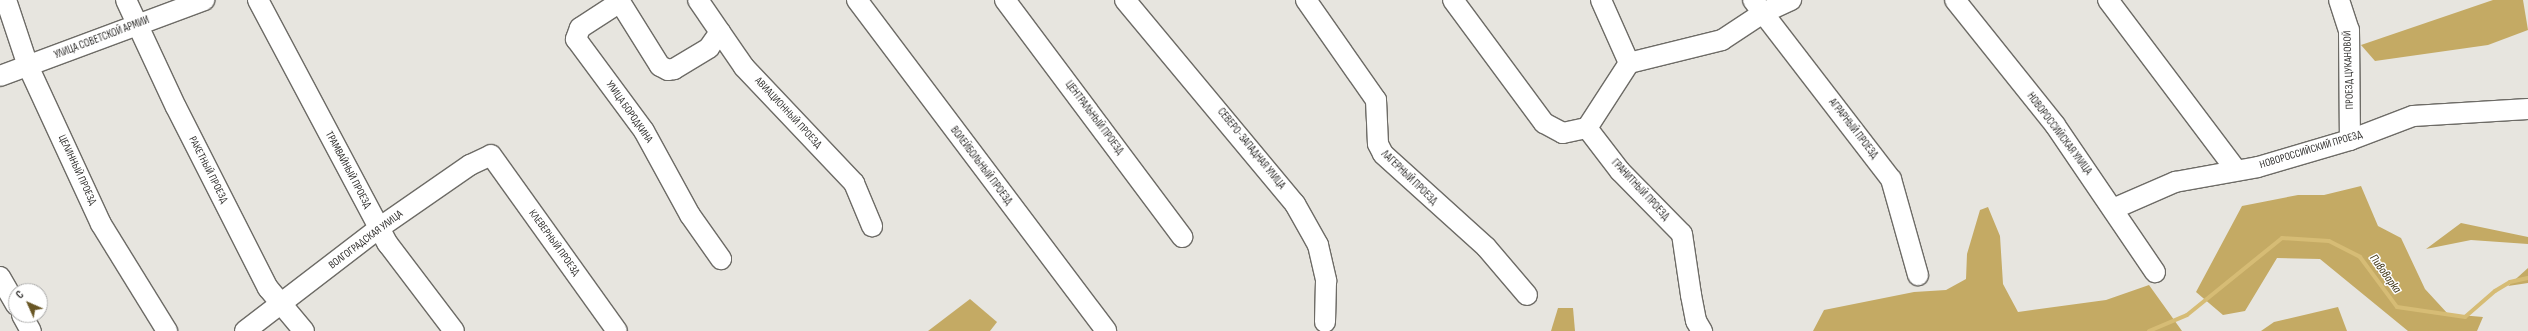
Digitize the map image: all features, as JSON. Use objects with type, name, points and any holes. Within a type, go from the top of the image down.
[{"type":"street","name":"ЦЕЛИННЫЙ ПРОЕЗД","points":[[6,0],[28,66],[102,224],[167,331]]},
{"type":"street","name":"РАКЕТНЫЙ ПРОЕЗД","points":[[126,0],[136,26],[268,288],[283,303],[304,331]]},
{"type":"street","name":"УЛИЦА СОВЕТСКОЙ АРМИИ","points":[[0,76],[204,0]]},
{"type":"street","name":"ТРАМВАЙНЫЙ ПРОЕЗД","points":[[258,0],[388,244],[454,331]]},
{"type":"street","name":"АВИАЦИОННЫЙ ПРОЕЗД","points":[[698,0],[744,66],[854,183],[872,226]]},
{"type":"street","name":"ВОЛЕЙБОЛЬНЫЙ ПРОЕЗД","points":[[857,0],[1106,331]]},
{"type":"street","name":"ЦЕНТРАЛЬНЫЙ ПРОЕЗД","points":[[1005,0],[1182,237]]},
{"type":"street","name":"СЕВЕРО-ЗАПАДНАЯ УЛИЦА","points":[[1125,0],[1295,204],[1318,245],[1326,281],[1325,322]]},
{"type":"street","name":"ЛАГЕРНЫЙ ПРОЕЗД","points":[[1306,0],[1376,100],[1380,150],[1442,210],[1486,247],[1527,295]]},
{"type":"street","points":[[1453,0],[1544,123],[1563,133],[1587,128],[1629,63],[1722,40],[1758,7],[1791,0]]},
{"type":"street","points":[[1601,0],[1629,63]]},
{"type":"street","name":"НОВОРОССИЙСКАЯ УЛИЦА","points":[[1955,0],[2055,126],[2155,272]]},
{"type":"street","points":[[2108,0],[2236,170]]},
{"type":"street","name":"ПРОЕЗД ЦУКАНОВОЙ","points":[[2339,0],[2349,30],[2350,140]]},
{"type":"street","name":"УЛИЦА БОРОДКИНА","points":[[720,32],[709,48],[674,69],[668,70],[660,66],[620,2],[580,28],[576,39],[644,131],[690,215],[721,259]]},
{"type":"street","name":"АГРАРНЫЙ ПРОЕЗД","points":[[1758,7],[1891,179],[1918,275]]},
{"type":"street","name":"НОВОРОССИЙСКИЙ ПРОЕЗД","points":[[2113,209],[2175,182],[2258,167],[2350,140],[2413,116],[2528,109]]},
{"type":"street","name":"ГРАНИТНЫЙ ПРОЕЗД","points":[[1587,128],[1620,172],[1682,234],[1696,321],[1702,331]]},
{"type":"street","name":"ВОЛГОГРАДСКАЯ УЛИЦА","points":[[245,331],[379,228],[470,165],[491,155]]},
{"type":"street","name":"КЛЕВЕРНЫЙ ПРОЕЗД","points":[[491,155],[617,331]]},
{"type":"street","points":[[0,277],[8,291]]},
{"type":"shaded area","points":[[2493,0],[2523,0],[2528,30],[2488,45],[2375,61],[2361,45]]},
{"type":"shaded area","points":[[2361,186],[2378,226],[2401,238],[2425,289],[2448,314],[2483,317],[2477,331],[2408,331],[2320,259],[2277,258],[2245,311],[2223,315],[2196,292],[2242,206],[2298,195],[2324,195]]},
{"type":"shaded area","points":[[1988,207],[2000,236],[2003,284],[2018,312],[2106,300],[2149,285],[2182,331],[1813,331],[1824,310],[1914,292],[1946,290],[1966,279],[1967,254],[1980,210]]},
{"type":"shaded area","points":[[2461,223],[2528,237],[2528,244],[2471,240],[2426,249]]},
{"type":"shaded area","points":[[2528,268],[2528,283],[2508,286]]},
{"type":"shaded area","points":[[970,299],[997,322],[990,331],[928,331]]},
{"type":"shaded area","points":[[2338,307],[2347,331],[2261,331],[2274,322]]},
{"type":"shaded area","points":[[1558,308],[1573,308],[1575,331],[1551,331]]},
{"type":"waterway","name":"Пивоварка","points":[[2149,331],[2187,315],[2282,238],[2329,241],[2360,257],[2397,307],[2465,317],[2495,291],[2510,282],[2528,278]]}]
